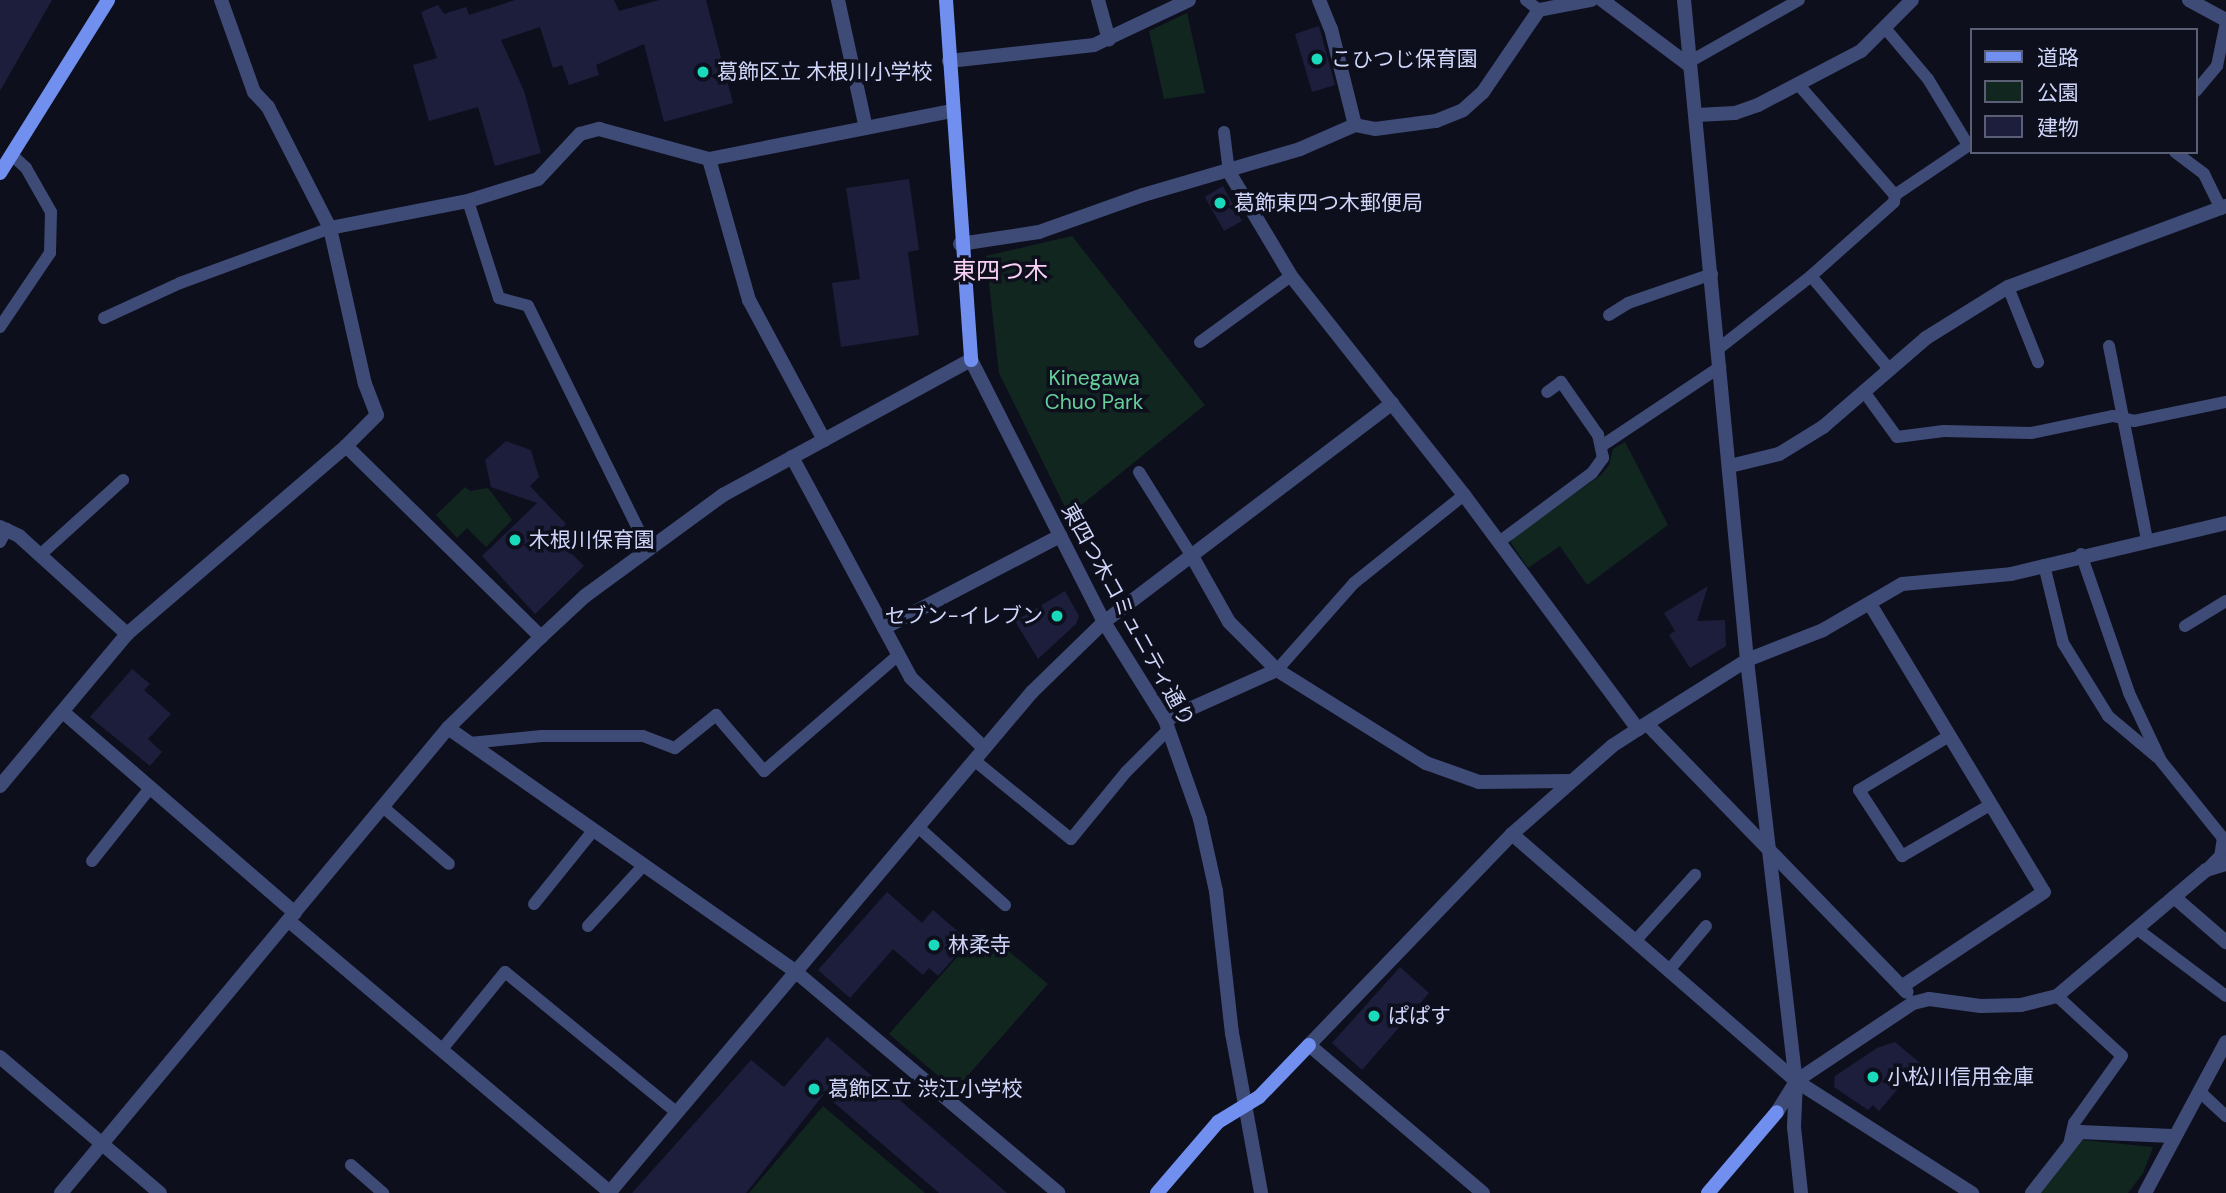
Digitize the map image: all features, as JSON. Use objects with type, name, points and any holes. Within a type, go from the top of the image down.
[{"type":"street","points":[[0,173],[108,0]]},
{"type":"street","points":[[0,786],[127,634],[346,446],[377,415],[365,384],[330,228],[268,107],[254,92],[221,0]]},
{"type":"street","points":[[838,0],[866,128]]},
{"type":"street","points":[[61,1193],[448,728],[585,596],[723,495],[971,360],[960,244],[946,0]]},
{"type":"street","points":[[1098,0],[1109,40]]},
{"type":"street","points":[[949,61],[1109,40],[1189,0]]},
{"type":"street","points":[[1319,0],[1331,29],[1355,125]]},
{"type":"street","points":[[960,244],[1039,232],[1143,195],[1229,172],[1300,149],[1355,125],[1375,129],[1436,121],[1462,110],[1483,92],[1539,10],[1591,0]]},
{"type":"street","points":[[1602,0],[1689,64]]},
{"type":"street","points":[[1684,0],[1747,660],[1796,1081],[1794,1127],[1801,1193]]},
{"type":"street","points":[[1697,115],[1735,113],[1861,51],[1912,0]]},
{"type":"street","points":[[2189,0],[2226,21]]},
{"type":"street","points":[[330,228],[468,201],[538,179],[580,134],[599,129],[709,159],[952,111]]},
{"type":"street","points":[[709,159],[749,300],[824,440]]},
{"type":"street","points":[[1229,172],[1291,276],[1643,726],[1904,985],[1913,1003]]},
{"type":"street","points":[[1730,466],[1779,454],[1865,393],[1926,338],[2008,287],[2223,208]]},
{"type":"street","name":"東四つ木コミュニティ通り","points":[[971,360],[1104,622],[1167,725],[1200,818],[1216,891],[1232,1033],[1261,1193]]},
{"type":"street","points":[[62,712],[292,917],[610,1193],[1031,692],[1104,622],[1193,558],[1392,403]]},
{"type":"street","points":[[346,446],[541,637]]},
{"type":"street","points":[[792,457],[897,656],[911,678],[979,754]]},
{"type":"street","points":[[1157,1193],[1219,1122],[1259,1097],[1511,834],[1570,781],[1643,726],[1747,660],[1823,630],[1902,584],[2011,574],[2081,554],[2226,523]]},
{"type":"street","points":[[3,533],[40,555],[127,634]]},
{"type":"street","points":[[884,628],[1060,536]]},
{"type":"street","points":[[1193,558],[1229,622],[1278,670],[1426,763],[1479,782],[1570,781]]},
{"type":"street","points":[[1870,604],[2044,892],[1904,985]]},
{"type":"street","points":[[1167,725],[1278,670]]},
{"type":"street","points":[[448,728],[796,972],[1058,1193]]},
{"type":"street","points":[[1511,834],[1670,969],[1796,1081],[1972,1193]]},
{"type":"street","points":[[1708,1193],[1777,1112],[1796,1081],[1913,1003],[1929,999],[1980,1006],[2021,1005],[2057,996],[2206,870],[2226,864]]},
{"type":"street","points":[[2174,897],[2226,942]]},
{"type":"street","points":[[2145,1193],[2172,1136],[2226,1042]]},
{"type":"street","points":[[1309,1045],[1483,1193]]},
{"type":"street","points":[[0,1057],[160,1193]]},
{"type":"street","points":[[2032,1193],[2080,1132],[2172,1136]]},
{"type":"lane","points":[[1525,0],[1539,10]]},
{"type":"lane","points":[[1689,64],[1799,0]]},
{"type":"lane","points":[[2198,89],[2221,70],[2226,21]]},
{"type":"lane","points":[[1718,349],[1811,276],[1894,202],[1895,195],[1970,144],[1928,79],[1885,28]]},
{"type":"lane","points":[[1798,83],[1895,195]]},
{"type":"lane","points":[[1224,132],[1229,172]]},
{"type":"lane","points":[[2178,154],[2204,174],[2223,208]]},
{"type":"lane","points":[[0,327],[50,253],[51,212],[26,168],[12,155]]},
{"type":"lane","points":[[468,201],[499,298],[528,306],[648,550]]},
{"type":"lane","points":[[104,318],[180,283],[330,228]]},
{"type":"lane","points":[[1609,314],[1628,303],[1712,274]]},
{"type":"lane","points":[[1200,342],[1291,276]]},
{"type":"lane","points":[[1811,276],[1890,370]]},
{"type":"lane","points":[[2008,287],[2038,362]]},
{"type":"lane","points":[[2109,346],[2147,540]]},
{"type":"lane","points":[[1603,445],[1720,367]]},
{"type":"lane","points":[[1499,542],[1592,473],[1603,458],[1603,445],[1561,382],[1547,392]]},
{"type":"lane","points":[[1865,393],[1897,437],[1944,431],[2031,433],[2113,416],[2124,420],[2226,402]]},
{"type":"lane","points":[[1139,472],[1193,558]]},
{"type":"lane","points":[[40,555],[124,480]]},
{"type":"lane","points":[[1278,670],[1354,583],[1464,495]]},
{"type":"lane","points":[[2081,554],[2129,693],[2161,761]]},
{"type":"lane","points":[[2044,565],[2063,643],[2108,716],[2161,761],[2223,838],[2220,856],[2206,870]]},
{"type":"lane","points":[[2185,626],[2226,601]]},
{"type":"lane","points":[[470,743],[542,736],[643,736],[675,748],[716,715],[764,771],[897,656]]},
{"type":"lane","points":[[979,754],[1071,839],[1167,725]]},
{"type":"lane","points":[[1949,736],[1859,790],[1902,856],[1990,805]]},
{"type":"lane","points":[[92,861],[150,788]]},
{"type":"lane","points":[[383,807],[450,864]]},
{"type":"lane","points":[[918,827],[1004,905]]},
{"type":"lane","points":[[534,904],[593,831]]},
{"type":"lane","points":[[588,926],[643,866]]},
{"type":"lane","points":[[1636,940],[1695,876]]},
{"type":"lane","points":[[1670,969],[1706,926]]},
{"type":"lane","points":[[2137,929],[2226,996]]},
{"type":"lane","points":[[443,1048],[505,972],[677,1113]]},
{"type":"lane","points":[[2057,996],[2122,1056],[2074,1123],[2069,1144]]},
{"type":"lane","points":[[2199,1091],[2226,1115]]},
{"type":"lane","points":[[351,1166],[383,1193]]},
{"type":"green space","points":[[1187,13],[1205,93],[1164,99],[1149,31]]},
{"type":"green space","name":"Kinegawa Chuo Park","points":[[1072,236],[1205,405],[1069,515],[999,373],[986,256]]},
{"type":"green space","points":[[1625,442],[1668,525],[1587,585],[1560,546],[1528,568],[1511,543],[1512,538],[1601,475],[1609,465],[1613,449]]},
{"type":"green space","points":[[465,487],[470,491],[488,488],[512,520],[486,547],[467,528],[457,538],[436,515]]},
{"type":"green space","points":[[982,929],[1048,984],[955,1090],[889,1034]]},
{"type":"green space","points":[[823,1106],[925,1193],[749,1193]]},
{"type":"green space","points":[[2083,1140],[2153,1147],[2143,1173],[2128,1193],[2038,1193]]},
{"type":"building","points":[[0,0],[52,0],[0,91]]},
{"type":"building","points":[[515,0],[614,0],[619,11],[659,0],[706,0],[733,103],[664,122],[644,44],[596,65],[599,75],[569,85],[562,65],[553,68],[540,27],[501,40],[524,91],[541,153],[495,166],[478,107],[429,121],[413,65],[437,58],[421,12],[438,5],[444,14],[466,7],[469,15]]},
{"type":"building","points":[[1319,26],[1335,85],[1312,92],[1295,34]]},
{"type":"building","points":[[909,179],[919,250],[908,252],[919,335],[841,347],[832,283],[860,279],[846,188]]},
{"type":"building","points":[[1223,186],[1242,221],[1224,231],[1205,197]]},
{"type":"building","points":[[506,441],[531,450],[539,477],[530,486],[566,524],[554,535],[584,566],[535,614],[482,556],[537,503],[491,487],[485,460]]},
{"type":"building","points":[[1708,586],[1697,621],[1725,620],[1726,646],[1690,668],[1669,635],[1675,631],[1664,613]]},
{"type":"building","points":[[1065,591],[1079,616],[1076,624],[1038,659],[1015,621]]},
{"type":"building","points":[[132,669],[150,684],[144,690],[171,714],[148,739],[162,752],[150,766],[90,717]]},
{"type":"building","points":[[887,892],[922,923],[933,910],[969,941],[938,976],[929,968],[923,975],[893,949],[850,998],[818,970]]},
{"type":"building","points":[[1400,967],[1429,993],[1362,1070],[1332,1043]]},
{"type":"building","points":[[827,1037],[1007,1193],[939,1193],[824,1094],[746,1193],[632,1193],[751,1060],[784,1087]]},
{"type":"building","points":[[1895,1042],[1920,1063],[1879,1111],[1873,1105],[1868,1110],[1834,1087],[1835,1076],[1877,1048]]},
{"type":"place","name":"こひつじ保育園","points":[[1317,59]]},
{"type":"place","name":"葛飾区立 木根川小学校","points":[[703,72]]},
{"type":"place","name":"葛飾東四つ木郵便局","points":[[1220,203]]},
{"type":"place","name":"木根川保育園","points":[[515,540]]},
{"type":"place","name":"セブン-イレブン","points":[[1057,616]]},
{"type":"place","name":"林柔寺","points":[[934,945]]},
{"type":"place","name":"ぱぱす","points":[[1374,1016]]},
{"type":"place","name":"小松川信用金庫","points":[[1873,1077]]},
{"type":"place","name":"葛飾区立 渋江小学校","points":[[814,1089]]},
{"type":"district","name":"東四つ木","points":[[1000,271]]}]
